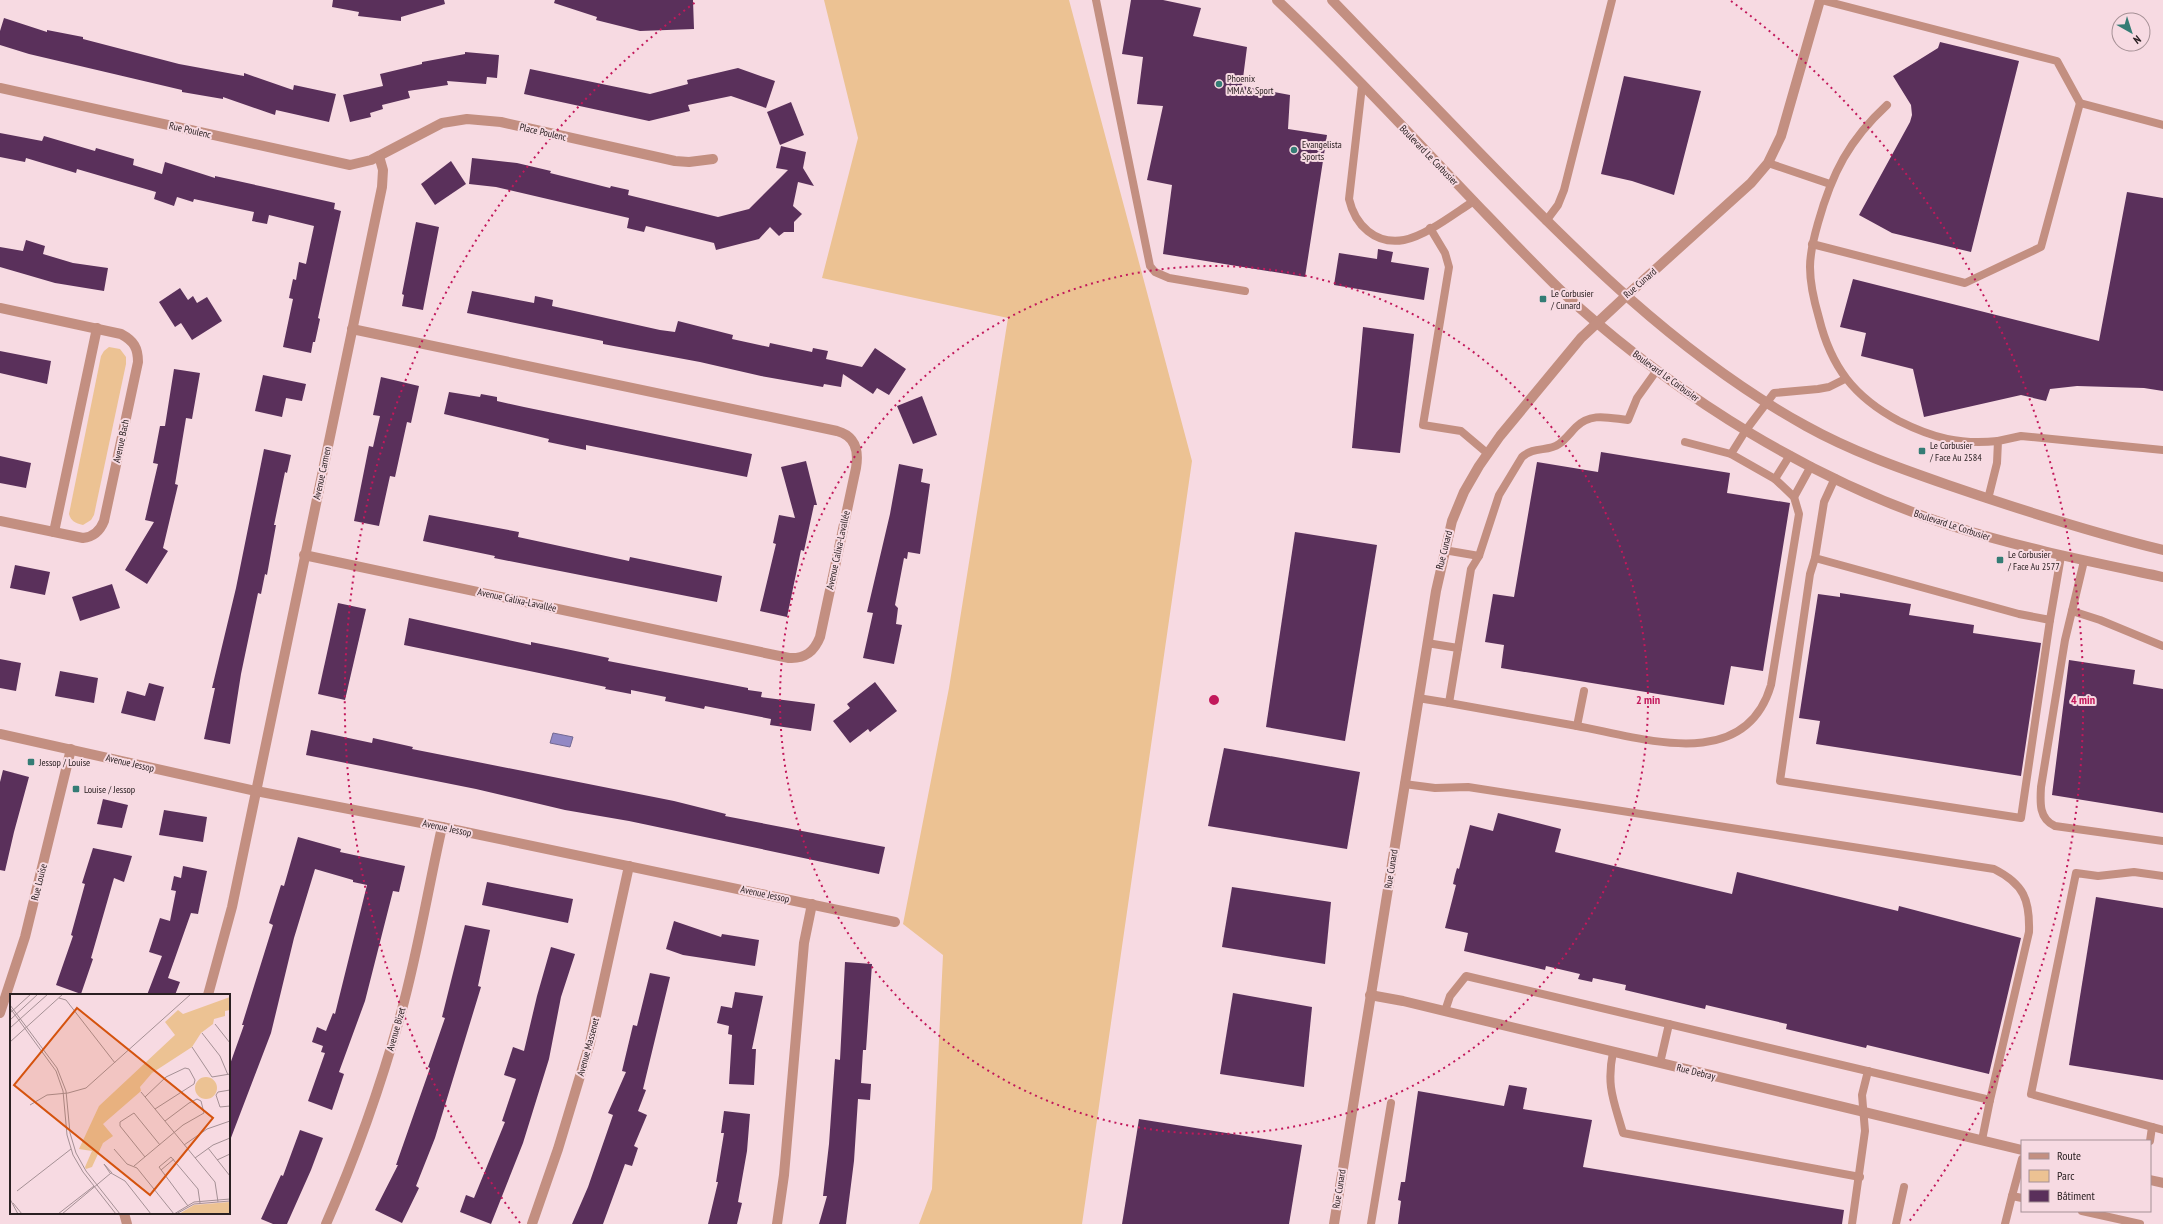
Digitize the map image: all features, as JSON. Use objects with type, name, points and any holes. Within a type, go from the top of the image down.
[{"type":"street","name":"Boulevard Le Corbusier","points":[[1277,0],[1566,295],[1597,322],[1658,370],[1746,430],[1835,478],[1887,502],[1950,525],[2061,556],[2163,578]]},
{"type":"street","points":[[1332,0],[1546,221],[1626,296],[1687,345],[1766,402],[1808,428],[1874,459],[2050,519],[2163,550]]},
{"type":"street","name":"Rue Cunard","points":[[1336,1224],[1370,995],[1427,643],[1444,550],[1452,521],[1464,492],[1487,453],[1559,364],[1597,322],[1751,183],[1768,163],[1787,121],[1821,0]]},
{"type":"street","name":"Rue Poulenc","points":[[0,88],[340,163],[362,164],[379,156]]},
{"type":"street","name":"Place Poulenc","points":[[379,156],[435,126],[467,118],[501,122],[675,162],[713,159]]},
{"type":"street","name":"Avenue Carmen","points":[[256,791],[383,179],[379,156]]},
{"type":"street","name":"Avenue Bach","points":[[0,308],[121,334],[130,339],[138,351],[138,362],[102,526],[96,534],[83,538],[0,521]]},
{"type":"street","points":[[54,532],[97,328]]},
{"type":"street","name":"Avenue Calixa-Lavallée","points":[[304,555],[781,656],[799,658],[812,651],[820,637],[858,457],[856,447],[847,435],[837,430],[352,329]]},
{"type":"street","name":"Avenue Jessop","points":[[0,734],[256,791],[442,827],[895,922]]},
{"type":"street","name":"Rue Louise","points":[[0,1013],[25,937],[71,750]]},
{"type":"street","points":[[208,994],[227,929],[256,791]]},
{"type":"street","name":"Avenue Bizet","points":[[326,1224],[360,1138],[393,1039],[415,955],[442,827]]},
{"type":"street","name":"Avenue Massenet","points":[[532,1224],[558,1149],[590,1043],[629,866]]},
{"type":"street","points":[[777,1224],[784,1175],[804,943],[812,904]]},
{"type":"street","name":"Rue Debray","points":[[1370,995],[1445,1011],[2021,1150]]},
{"type":"street","points":[[2151,1180],[2163,1183]]},
{"type":"street","points":[[124,1214],[127,1224]]},
{"type":"lane","points":[[1096,0],[1150,266],[1155,272],[1169,278],[1244,291]]},
{"type":"lane","points":[[1546,221],[1558,205],[1564,190],[1612,0]]},
{"type":"lane","points":[[1812,244],[1965,283],[2041,248],[2080,103],[2058,61],[1821,0]]},
{"type":"lane","points":[[1362,86],[1349,199],[1351,209],[1367,232],[1384,240],[1404,240],[1430,228],[1474,202]]},
{"type":"lane","points":[[2080,103],[2163,125]]},
{"type":"lane","points":[[1887,105],[1858,135],[1830,184],[1812,244],[1810,266],[1816,307],[1828,350],[1846,379],[1860,395],[1884,413],[1927,434],[1968,443],[1998,441],[2021,436],[2163,450]]},
{"type":"lane","points":[[1768,163],[1830,184]]},
{"type":"lane","points":[[1430,228],[1445,253],[1449,267],[1423,425],[1461,431],[1487,453]]},
{"type":"lane","points":[[1449,703],[1471,569],[1479,556],[1499,495],[1522,458],[1526,453],[1537,449],[1558,445],[1586,418],[1592,416],[1628,420],[1637,398],[1658,370]]},
{"type":"lane","points":[[1731,454],[1771,395],[1780,391],[1830,387],[1846,379]]},
{"type":"lane","points":[[1988,499],[1997,463],[1998,441]]},
{"type":"lane","points":[[1418,698],[1577,726],[1668,744],[1698,744],[1716,740],[1735,732],[1756,716],[1764,705],[1771,685],[1799,514],[1794,496],[1775,480],[1731,454],[1685,442]]},
{"type":"lane","points":[[1775,480],[1790,455]]},
{"type":"lane","points":[[1794,496],[1811,466]]},
{"type":"lane","points":[[1835,478],[1824,502],[1815,558],[1810,574],[1780,781],[2020,818],[2061,556]]},
{"type":"lane","points":[[1444,550],[1479,556]]},
{"type":"lane","points":[[1815,558],[2019,614],[2050,620]]},
{"type":"lane","points":[[2084,561],[2065,640],[2041,787],[2041,810],[2045,818],[2056,826],[2163,841]]},
{"type":"lane","points":[[2072,611],[2100,620],[2163,646]]},
{"type":"lane","points":[[1427,643],[1458,648]]},
{"type":"lane","points":[[1577,726],[1584,691]]},
{"type":"lane","points":[[1404,784],[1435,788],[1468,787],[1986,868],[2008,876],[2016,883],[2029,908],[2029,932],[1982,1140]]},
{"type":"lane","points":[[2163,876],[2134,872],[2098,876],[2076,873],[2031,1094],[2163,1130]]},
{"type":"lane","points":[[1445,1011],[1450,996],[1466,976],[1990,1100]]},
{"type":"lane","points":[[1660,1064],[1669,1024]]},
{"type":"lane","points":[[1613,1052],[1610,1073],[1610,1089],[1623,1133],[1860,1177]]},
{"type":"lane","points":[[1852,1224],[1866,1131],[1862,1095],[1868,1071]]},
{"type":"lane","points":[[1371,1224],[1391,1103]]},
{"type":"lane","points":[[2150,1140],[2152,1127]]},
{"type":"lane","points":[[2005,1224],[2021,1163]]},
{"type":"lane","points":[[1896,1224],[1904,1187]]},
{"type":"lane","points":[[2012,1196],[2021,1198]]},
{"type":"lane","points":[[2086,1212],[2140,1224]]},
{"type":"green space","points":[[824,0],[1069,0],[1192,461],[1082,1224],[919,1224],[932,1189],[943,955],[903,924],[949,688],[1008,318],[822,278],[858,138]]},
{"type":"green space","points":[[109,347],[120,349],[126,357],[126,364],[94,515],[91,520],[83,525],[74,521],[69,514],[101,356]]},
{"type":"shaded area","points":[[553,733],[573,737],[570,747],[550,743]]},
{"type":"building","points":[[333,0],[444,0],[445,4],[401,17],[401,21],[358,16],[359,12],[332,7]]},
{"type":"building","points":[[555,0],[693,0],[694,29],[640,31],[596,20],[597,17],[554,3]]},
{"type":"building","points":[[1131,0],[1163,0],[1201,8],[1193,36],[1247,47],[1242,86],[1290,95],[1288,129],[1327,135],[1305,277],[1163,254],[1172,185],[1147,180],[1163,106],[1137,104],[1143,57],[1122,54]]},
{"type":"building","points":[[4,18],[47,32],[47,30],[83,37],[83,39],[179,64],[244,76],[244,73],[293,90],[294,85],[336,94],[329,122],[276,110],[275,115],[223,97],[223,99],[182,92],[182,90],[29,54],[0,45],[0,31]]},
{"type":"building","points":[[1940,42],[2019,61],[1971,252],[1892,233],[1859,215],[1910,122],[1912,115],[1911,105],[1893,76],[1938,48]]},
{"type":"building","points":[[465,52],[499,55],[497,78],[487,77],[486,84],[447,81],[448,85],[408,91],[410,98],[382,105],[383,109],[370,113],[371,117],[350,122],[343,95],[383,86],[380,74],[422,64],[422,62],[465,54]]},
{"type":"building","points":[[738,68],[775,81],[766,108],[731,96],[688,105],[690,111],[649,121],[524,94],[530,69],[650,94],[688,84],[687,80]]},
{"type":"building","points":[[1624,76],[1701,91],[1674,195],[1632,181],[1601,174]]},
{"type":"building","points":[[791,102],[804,135],[780,145],[767,112]]},
{"type":"building","points":[[0,133],[42,141],[44,136],[95,151],[96,148],[134,159],[133,165],[162,174],[165,162],[215,178],[215,176],[335,203],[334,209],[341,211],[318,318],[320,319],[311,353],[283,347],[293,299],[289,298],[293,279],[296,280],[299,262],[306,264],[314,226],[269,215],[267,224],[252,221],[254,212],[194,199],[193,202],[177,197],[174,206],[154,199],[156,192],[77,169],[76,173],[26,158],[25,162],[0,157]]},
{"type":"building","points":[[781,146],[806,152],[803,168],[814,186],[798,182],[793,206],[802,214],[794,222],[794,232],[784,232],[779,236],[770,227],[759,239],[716,250],[714,243],[646,226],[644,232],[627,228],[629,218],[496,187],[469,184],[472,158],[517,163],[610,188],[611,186],[629,190],[628,195],[718,217],[749,209],[788,170],[776,168]]},
{"type":"building","points":[[451,161],[466,184],[435,205],[421,184]]},
{"type":"building","points":[[2127,192],[2163,198],[2163,391],[2144,388],[2077,386],[2050,389],[2046,401],[2021,395],[1924,417],[1913,369],[1861,356],[1866,333],[1840,327],[1853,279],[2099,341]]},
{"type":"building","points":[[416,222],[439,227],[423,310],[402,306],[404,295],[402,294]]},
{"type":"building","points":[[26,240],[45,246],[43,254],[73,263],[108,268],[104,291],[55,283],[0,267],[0,247],[23,251]]},
{"type":"building","points":[[1378,249],[1393,252],[1391,262],[1429,268],[1424,300],[1334,285],[1339,253],[1377,259]]},
{"type":"building","points":[[180,288],[188,300],[193,296],[197,303],[207,297],[222,321],[192,340],[181,323],[175,327],[159,302]]},
{"type":"building","points":[[472,291],[534,303],[535,296],[553,300],[552,306],[660,330],[675,332],[678,321],[733,335],[732,339],[769,347],[770,343],[812,352],[813,348],[828,351],[826,359],[862,367],[875,348],[906,369],[889,395],[877,388],[873,394],[843,374],[841,387],[824,384],[823,387],[761,376],[700,362],[603,344],[603,341],[467,313]]},
{"type":"building","points":[[1363,327],[1414,334],[1400,453],[1352,448]]},
{"type":"building","points":[[0,351],[51,361],[47,384],[0,373]]},
{"type":"building","points":[[174,369],[200,373],[192,419],[186,418],[175,484],[178,485],[163,548],[168,551],[147,584],[125,570],[154,522],[145,520],[158,464],[153,463],[160,426],[165,426]]},
{"type":"building","points":[[263,375],[306,384],[302,401],[286,398],[282,417],[255,411]]},
{"type":"building","points":[[381,377],[419,386],[411,423],[407,422],[395,477],[390,476],[379,526],[354,521],[369,446],[373,447],[380,416],[373,415]]},
{"type":"building","points":[[449,392],[480,397],[481,394],[497,397],[497,401],[752,454],[747,477],[586,445],[586,450],[548,442],[549,439],[444,414]]},
{"type":"building","points":[[922,396],[937,435],[913,444],[897,406]]},
{"type":"building","points":[[264,449],[291,455],[287,473],[285,472],[274,525],[276,525],[267,575],[265,574],[261,594],[258,593],[241,674],[230,744],[204,739],[215,688],[212,688],[236,588]]},
{"type":"building","points":[[1601,452],[1730,473],[1727,493],[1790,503],[1763,671],[1731,666],[1724,705],[1501,668],[1504,645],[1485,642],[1493,594],[1514,597],[1537,462],[1598,472]]},
{"type":"building","points":[[0,456],[31,463],[26,488],[0,483]]},
{"type":"building","points":[[806,461],[817,505],[814,505],[804,551],[801,550],[787,617],[760,611],[776,544],[773,543],[779,515],[795,518],[781,467]]},
{"type":"building","points":[[899,464],[923,469],[921,482],[930,484],[920,554],[908,552],[907,559],[904,558],[895,605],[898,608],[896,624],[902,625],[894,664],[863,658],[873,613],[867,612],[890,514]]},
{"type":"building","points":[[429,515],[519,532],[518,537],[629,561],[630,557],[722,576],[717,602],[494,558],[495,556],[423,541]]},
{"type":"building","points":[[1295,532],[1377,545],[1345,741],[1266,727]]},
{"type":"building","points":[[15,565],[50,572],[45,595],[10,588]]},
{"type":"building","points":[[112,584],[120,608],[80,621],[72,597]]},
{"type":"building","points":[[1840,593],[1911,604],[1909,615],[1974,625],[1973,633],[2041,643],[2021,776],[1816,744],[1820,721],[1799,718],[1818,594],[1840,597]]},
{"type":"building","points":[[338,603],[366,609],[345,700],[318,694]]},
{"type":"building","points":[[409,618],[531,645],[531,642],[609,658],[608,661],[748,688],[748,690],[762,692],[761,697],[815,704],[811,731],[770,725],[771,719],[705,706],[704,709],[665,701],[666,697],[631,690],[631,694],[605,689],[606,687],[404,645]]},
{"type":"building","points":[[0,659],[21,663],[16,691],[0,688]]},
{"type":"building","points":[[2069,660],[2135,670],[2133,684],[2163,689],[2163,813],[2052,795]]},
{"type":"building","points":[[60,671],[98,678],[94,703],[55,696]]},
{"type":"building","points":[[875,682],[897,711],[870,732],[868,729],[850,743],[833,721],[850,708],[847,704]]},
{"type":"building","points":[[149,683],[164,687],[155,721],[121,713],[127,691],[145,696]]},
{"type":"building","points":[[311,730],[372,743],[373,738],[413,747],[412,749],[674,801],[726,814],[725,816],[885,847],[879,874],[629,821],[565,810],[476,789],[306,755]]},
{"type":"building","points":[[1224,748],[1360,772],[1347,849],[1208,826]]},
{"type":"building","points":[[3,770],[29,777],[5,871],[0,870],[0,782]]},
{"type":"building","points":[[103,799],[128,805],[122,828],[97,824]]},
{"type":"building","points":[[164,810],[207,817],[203,842],[159,835]]},
{"type":"building","points":[[1498,813],[1561,829],[1555,852],[1732,894],[1737,872],[1898,911],[1899,906],[2021,938],[1989,1074],[1867,1045],[1866,1048],[1786,1029],[1787,1024],[1706,1005],[1705,1009],[1625,990],[1626,985],[1593,978],[1592,982],[1578,979],[1580,974],[1546,966],[1545,970],[1464,951],[1468,933],[1445,928],[1456,885],[1453,884],[1455,875],[1457,868],[1459,869],[1470,825],[1493,831]]},
{"type":"building","points":[[298,837],[341,849],[340,852],[405,866],[399,892],[393,891],[365,1001],[339,1072],[344,1074],[332,1110],[308,1101],[325,1053],[321,1052],[323,1046],[312,1042],[317,1027],[326,1031],[333,1013],[335,1014],[367,885],[353,882],[353,880],[315,869],[294,938],[271,1033],[230,1140],[230,1064],[244,1025],[242,1025],[273,925],[269,923],[281,885],[284,886]]},
{"type":"building","points":[[93,848],[132,856],[124,882],[114,878],[91,958],[93,959],[81,994],[56,985],[73,936],[71,935],[85,884],[82,883]]},
{"type":"building","points":[[183,866],[207,871],[198,914],[191,913],[168,978],[180,982],[175,994],[147,994],[162,956],[149,952],[160,918],[170,921],[176,891],[171,890],[174,876],[181,878]]},
{"type":"building","points":[[487,882],[573,899],[568,923],[482,905]]},
{"type":"building","points":[[1232,887],[1331,902],[1325,964],[1222,947]]},
{"type":"building","points":[[2096,897],[2163,908],[2163,1080],[2069,1065]]},
{"type":"building","points":[[674,921],[721,937],[722,934],[759,940],[755,966],[683,955],[666,949]]},
{"type":"building","points":[[465,925],[490,930],[478,986],[481,987],[435,1138],[416,1186],[419,1188],[402,1223],[375,1210],[398,1165],[396,1165],[430,1068],[428,1067],[445,1018],[442,1017]]},
{"type":"building","points":[[551,947],[575,954],[561,997],[549,1059],[523,1143],[491,1224],[460,1212],[466,1195],[474,1198],[505,1122],[502,1121],[516,1079],[504,1075],[513,1047],[524,1051],[537,996]]},
{"type":"building","points":[[845,962],[872,964],[866,1050],[863,1050],[861,1083],[871,1084],[870,1100],[858,1099],[854,1161],[846,1224],[819,1224],[827,1196],[823,1196],[829,1144],[835,1059],[840,1060]]},
{"type":"building","points":[[650,973],[670,977],[643,1089],[646,1090],[638,1111],[647,1115],[634,1146],[638,1148],[632,1166],[625,1164],[603,1224],[572,1224],[588,1187],[613,1115],[608,1113],[626,1072],[622,1071],[633,1025],[637,1026]]},
{"type":"building","points":[[735,992],[763,996],[752,1049],[756,1049],[754,1085],[729,1084],[732,1035],[728,1034],[729,1026],[717,1023],[721,1006],[732,1008]]},
{"type":"building","points":[[1233,993],[1312,1007],[1304,1087],[1220,1074]]},
{"type":"building","points":[[1509,1085],[1527,1088],[1523,1109],[1592,1120],[1583,1167],[1844,1210],[1842,1224],[1398,1224],[1401,1201],[1398,1200],[1401,1182],[1405,1182],[1418,1091],[1504,1106]]},
{"type":"building","points":[[724,1111],[750,1114],[747,1151],[738,1202],[742,1203],[737,1224],[708,1224],[718,1182],[716,1182],[724,1133],[721,1133]]},
{"type":"building","points":[[1139,1119],[1302,1145],[1289,1224],[1122,1224]]},
{"type":"building","points":[[300,1130],[323,1138],[311,1170],[287,1224],[273,1224],[261,1219],[281,1175],[283,1176]]},
{"type":"place","name":"Phoenix MMA & Sport","points":[[1219,84]]},
{"type":"place","name":"Evangelista Sports","points":[[1294,150]]},
{"type":"place","name":"Le Corbusier / Cunard","points":[[1543,299]]},
{"type":"place","name":"Le Corbusier / Face Au 2584","points":[[1922,451]]},
{"type":"place","name":"Le Corbusier / Face Au 2577","points":[[2000,560]]},
{"type":"place","name":"Jessop / Louise","points":[[31,762]]},
{"type":"place","name":"Louise / Jessop","points":[[76,789]]}]
